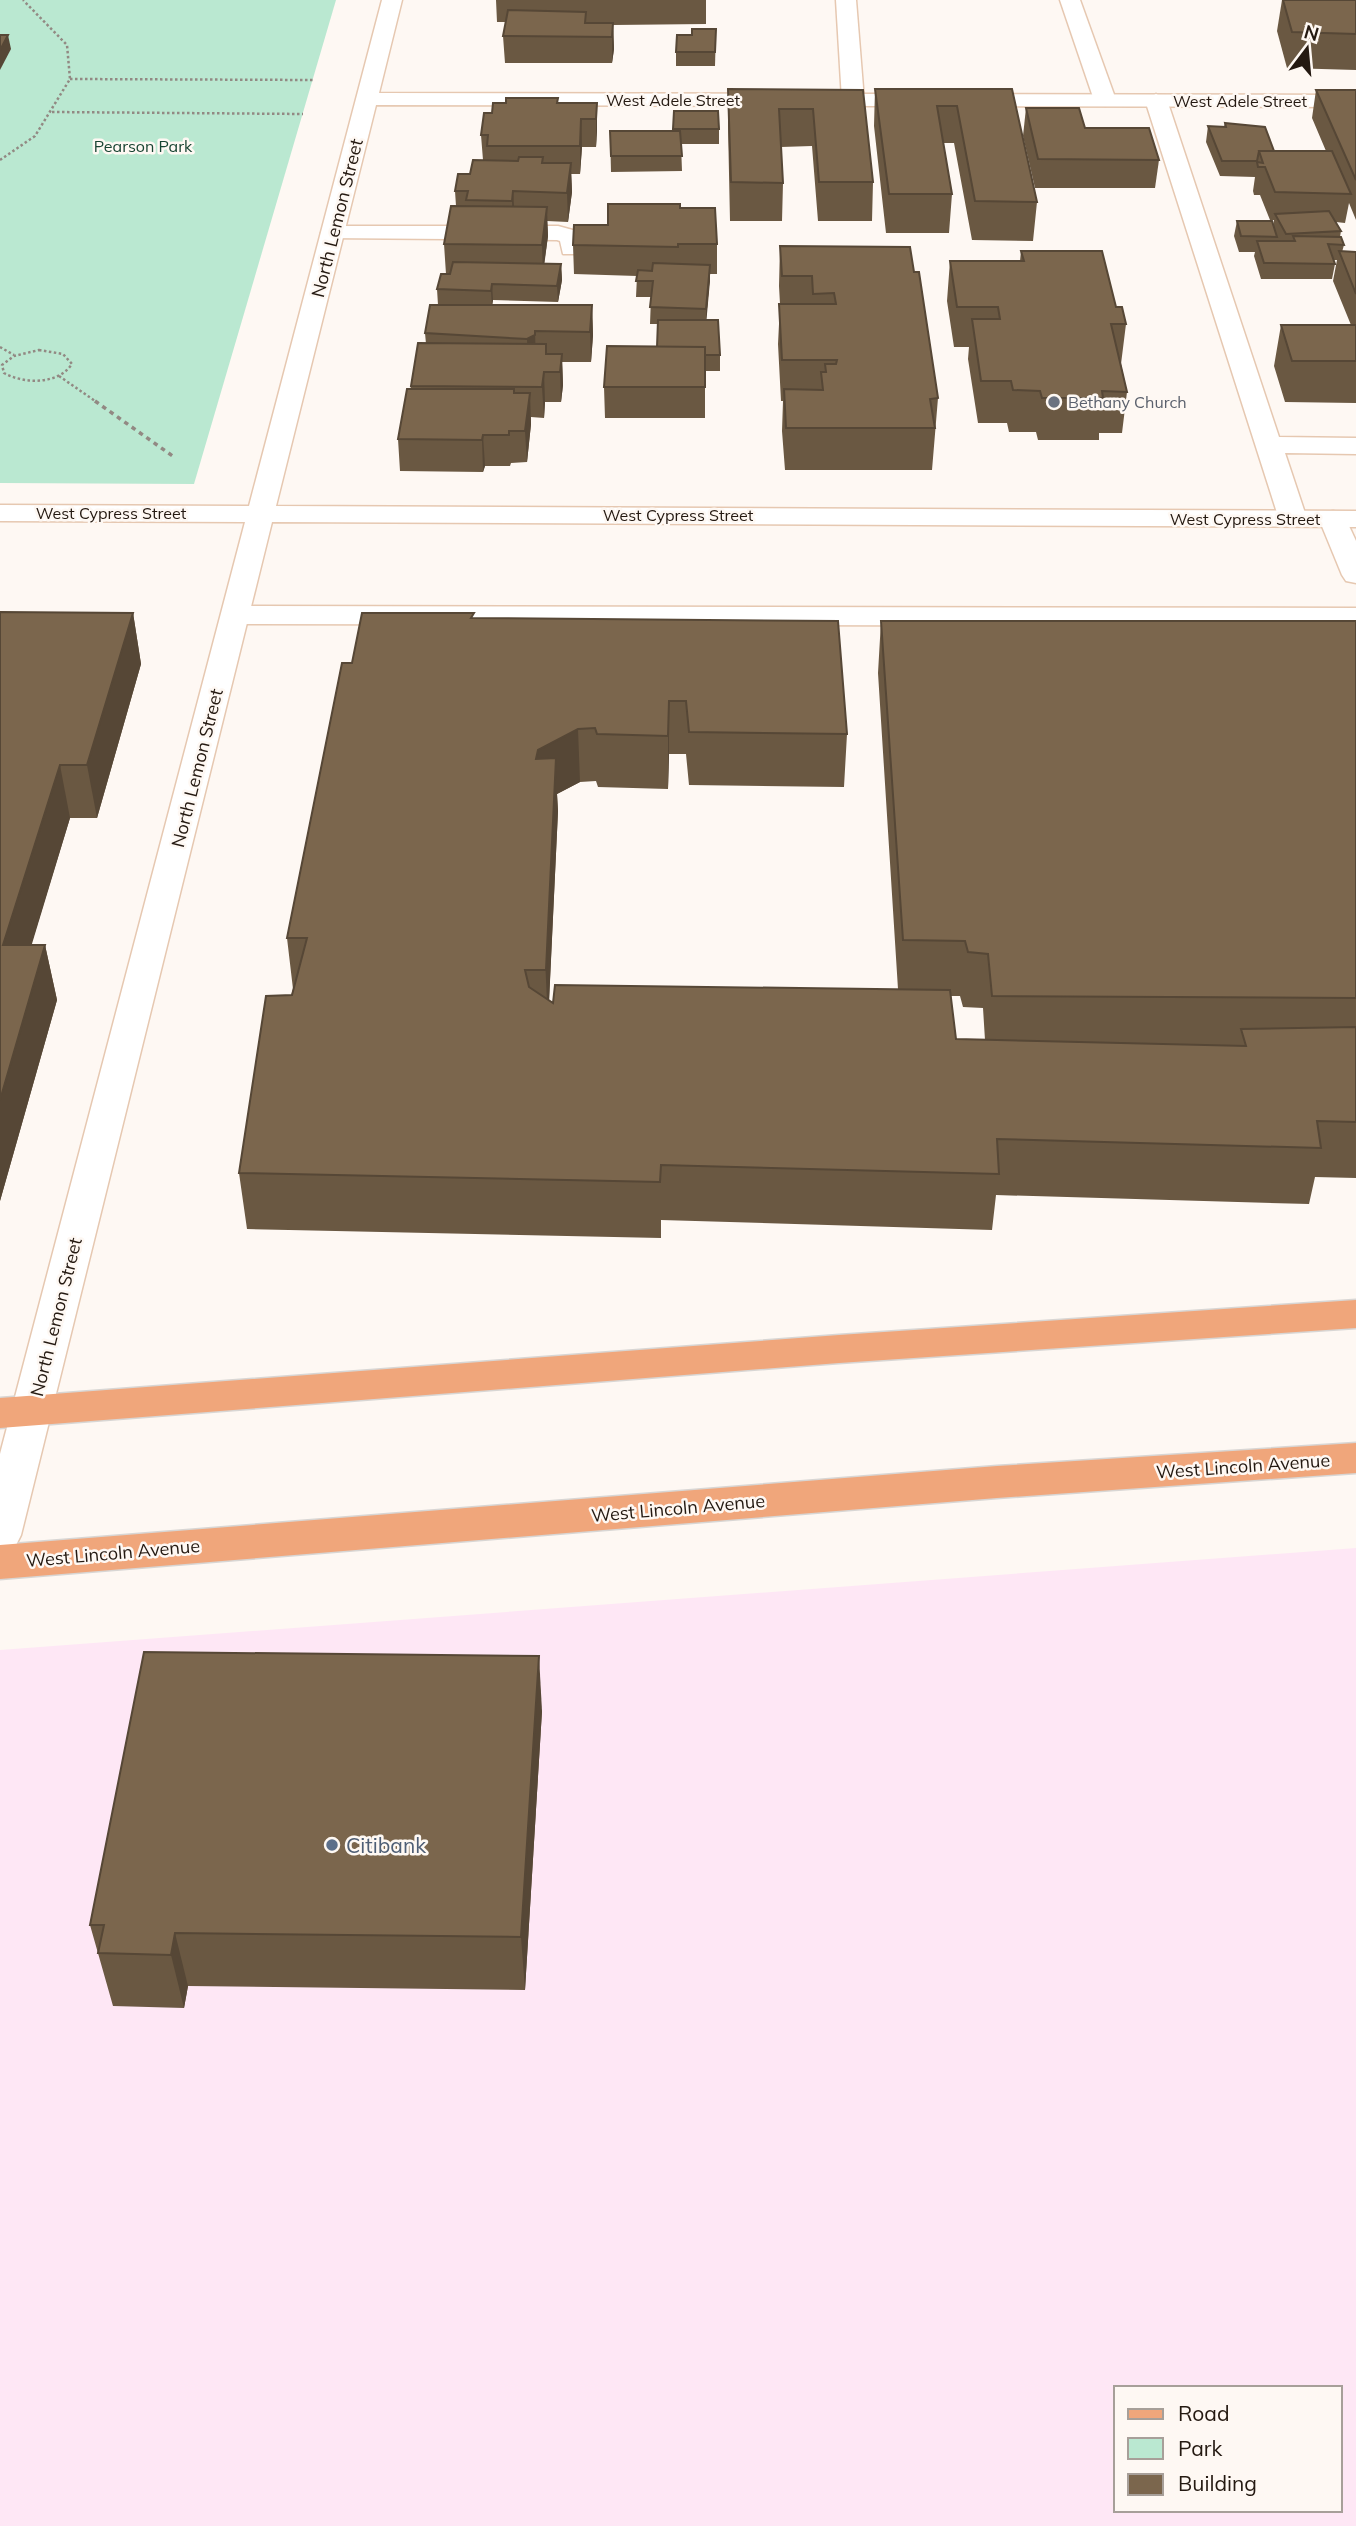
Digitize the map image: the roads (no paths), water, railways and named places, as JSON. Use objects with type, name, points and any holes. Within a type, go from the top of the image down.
[{"type":"main road","points":[[16,1411],[1356,1314]]},
{"type":"main road","name":"West Lincoln Avenue","points":[[0,1562],[997,1482],[1356,1458]]},
{"type":"street","name":"North Lemon Street","points":[[0,1535],[16,1411],[236,615],[392,0]]},
{"type":"street","points":[[846,0],[853,100]]},
{"type":"street","points":[[1070,0],[1105,100]]},
{"type":"street","name":"West Adele Street","points":[[367,99],[1356,101]]},
{"type":"street","points":[[1156,100],[1293,519]]},
{"type":"street","points":[[333,233],[558,233],[572,237],[571,249]]},
{"type":"street","points":[[1270,445],[1356,446]]},
{"type":"street","name":"West Cypress Street","points":[[0,513],[1344,519]]},
{"type":"street","points":[[1344,519],[1356,575]]},
{"type":"street","points":[[236,615],[1356,617]]},
{"type":"place","name":"Bethany Church","points":[[1054,402]]},
{"type":"place","name":"Citibank","points":[[332,1845]]},
{"type":"park label","name":"Pearson Park","points":[[143,146]]}]
